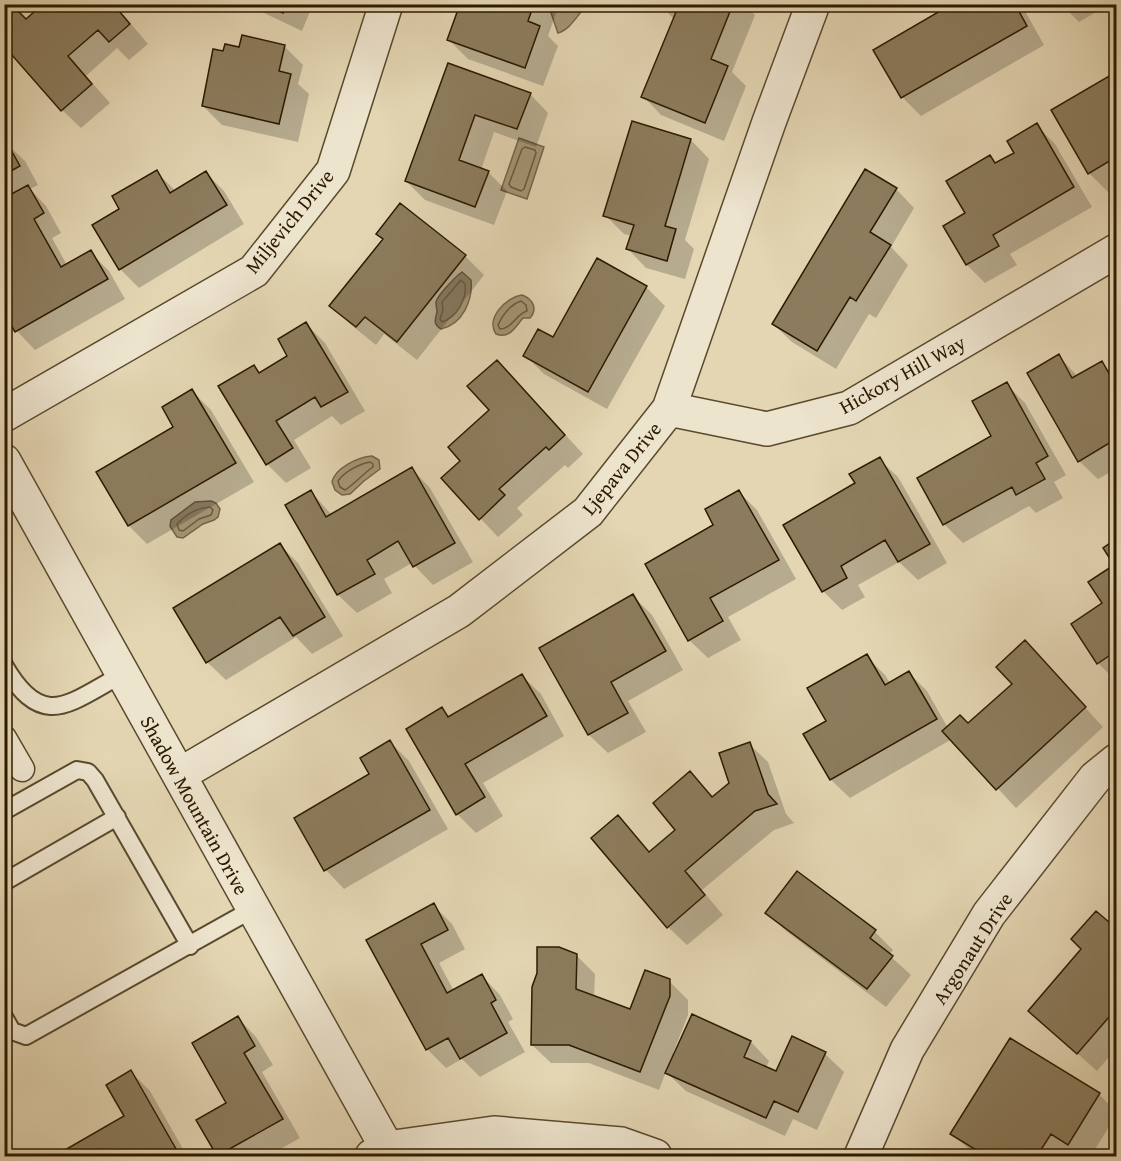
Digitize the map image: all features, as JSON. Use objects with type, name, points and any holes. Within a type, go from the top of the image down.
[{"type":"street","name":"Miljevich Drive","points":[[4,415],[254,272],[333,171],[386,4]]},
{"type":"street","name":"Ljepava Drive","points":[[179,775],[459,611],[588,512],[669,409],[813,4]]},
{"type":"street","name":"Hickory Hill Way","points":[[669,409],[766,429],[849,408],[1116,251]]},
{"type":"street","name":"Shadow Mountain Drive","points":[[4,461],[253,909],[379,1152]]},
{"type":"street","points":[[4,738],[22,770]]},
{"type":"street","name":"Argonaut Drive","points":[[861,1156],[907,1050],[989,914],[1095,778],[1116,761]]},
{"type":"street","points":[[379,1152],[494,1133],[621,1144],[655,1156]]},
{"type":"lane","points":[[4,665],[26,695],[44,707],[66,705],[123,674]]},
{"type":"lane","points":[[4,811],[77,770],[88,772],[117,817],[190,946]]},
{"type":"lane","points":[[4,882],[117,817]]},
{"type":"lane","points":[[7,1028],[26,1036],[253,909]]},
{"type":"water","points":[[587,5],[570,25],[558,33],[549,7]]},
{"type":"water","points":[[519,138],[544,147],[527,199],[501,190]]},
{"type":"water","points":[[462,272],[471,280],[468,303],[461,317],[441,329],[435,322],[436,302],[447,286]]},
{"type":"water","points":[[522,295],[533,305],[534,311],[530,318],[523,318],[509,334],[496,334],[493,322],[499,310],[510,300]]},
{"type":"water","points":[[372,456],[379,460],[380,469],[350,494],[342,495],[335,490],[332,482],[342,468],[354,461]]},
{"type":"water","points":[[195,502],[216,503],[220,509],[218,517],[183,538],[177,537],[170,526],[171,520]]},
{"type":"building","points":[[43,4],[113,4],[130,24],[109,42],[98,30],[68,56],[92,84],[61,111],[4,46],[4,11],[12,5],[26,19]]},
{"type":"building","points":[[263,4],[286,4],[283,13]]},
{"type":"building","points":[[460,4],[471,4],[478,7],[479,4],[534,4],[528,21],[540,26],[525,68],[447,40]]},
{"type":"building","points":[[657,4],[733,4],[711,59],[728,66],[705,123],[641,97],[676,12]]},
{"type":"building","points":[[952,4],[1015,4],[1027,26],[901,98],[873,50]]},
{"type":"building","points":[[242,35],[285,45],[279,71],[291,74],[279,124],[202,106],[213,49],[223,51],[225,44],[239,47]]},
{"type":"building","points":[[448,63],[531,93],[517,129],[475,115],[459,160],[489,171],[475,207],[405,181]]},
{"type":"building","points":[[1116,72],[1116,157],[1088,174],[1051,110]]},
{"type":"building","points":[[632,121],[691,139],[665,226],[676,229],[667,261],[626,249],[634,225],[603,216]]},
{"type":"building","points":[[1037,123],[1074,187],[993,235],[999,246],[966,265],[943,226],[965,213],[946,181],[990,155],[995,163],[1014,153],[1007,141]]},
{"type":"building","points":[[6,141],[20,166],[4,175],[4,142]]},
{"type":"building","points":[[865,169],[897,188],[870,232],[891,245],[856,301],[850,297],[817,351],[772,324]]},
{"type":"building","points":[[157,170],[170,193],[206,171],[227,205],[119,270],[92,225],[119,209],[112,196]]},
{"type":"building","points":[[28,185],[44,213],[34,219],[61,267],[91,250],[108,279],[15,332],[4,313],[4,198]]},
{"type":"building","points":[[400,203],[466,255],[397,342],[365,317],[356,327],[329,306],[383,239],[376,234]]},
{"type":"building","points":[[597,258],[647,286],[588,392],[523,356],[538,329],[553,337]]},
{"type":"building","points":[[306,322],[348,392],[321,407],[315,397],[276,421],[293,448],[266,465],[218,386],[254,365],[259,373],[287,356],[278,339]]},
{"type":"building","points":[[1059,354],[1072,378],[1102,361],[1116,386],[1116,439],[1078,462],[1027,373]]},
{"type":"building","points":[[497,360],[565,435],[549,450],[546,447],[499,489],[505,495],[479,520],[441,478],[460,461],[448,447],[489,410],[467,386]]},
{"type":"building","points":[[1007,382],[1048,456],[1036,463],[1045,479],[1016,495],[1012,487],[943,525],[917,478],[991,436],[972,401]]},
{"type":"building","points":[[192,389],[236,463],[128,526],[96,472],[173,427],[162,407]]},
{"type":"building","points":[[880,457],[930,544],[898,562],[885,540],[841,566],[847,578],[822,592],[783,525],[855,483],[849,474]]},
{"type":"building","points":[[412,467],[455,543],[413,567],[398,541],[367,560],[375,574],[337,595],[285,505],[311,490],[326,517]]},
{"type":"building","points":[[739,490],[779,560],[710,598],[723,621],[688,641],[645,564],[713,525],[705,509]]},
{"type":"building","points":[[1116,539],[1116,651],[1097,664],[1071,624],[1102,603],[1088,582],[1114,565],[1103,548]]},
{"type":"building","points":[[280,543],[325,617],[293,636],[280,617],[206,663],[173,608]]},
{"type":"building","points":[[633,594],[666,651],[611,682],[628,713],[588,735],[539,648]]},
{"type":"building","points":[[1025,640],[1086,707],[996,790],[942,731],[960,715],[968,723],[1012,684],[996,667]]},
{"type":"building","points":[[867,654],[885,685],[909,671],[937,719],[830,780],[803,734],[826,721],[807,688]]},
{"type":"building","points":[[522,674],[547,716],[465,764],[485,797],[456,815],[406,729],[442,707],[448,717]]},
{"type":"building","points":[[390,740],[430,810],[324,871],[294,818],[369,774],[360,758]]},
{"type":"building","points":[[750,742],[768,794],[777,804],[755,811],[685,871],[705,895],[667,928],[591,838],[618,815],[649,852],[675,830],[653,803],[690,771],[712,797],[729,783],[719,753]]},
{"type":"building","points":[[797,871],[876,930],[870,938],[893,956],[867,989],[765,913]]},
{"type":"building","points":[[434,903],[448,930],[421,944],[447,993],[482,974],[496,1000],[491,1003],[507,1033],[460,1059],[448,1038],[426,1050],[366,940]]},
{"type":"building","points":[[1096,911],[1116,928],[1116,1009],[1077,1054],[1028,1011],[1081,949],[1071,939]]},
{"type":"building","points":[[537,947],[559,947],[577,954],[576,989],[630,1009],[645,970],[670,979],[670,996],[640,1072],[569,1045],[531,1045],[532,987],[537,973]]},
{"type":"building","points":[[692,1014],[751,1041],[744,1057],[776,1071],[792,1036],[826,1052],[798,1112],[774,1101],[766,1118],[665,1073]]},
{"type":"building","points":[[238,1016],[255,1046],[244,1053],[283,1119],[217,1156],[196,1120],[226,1103],[192,1043]]},
{"type":"building","points":[[1010,1038],[1100,1093],[1068,1145],[1051,1134],[1037,1156],[986,1156],[950,1134]]},
{"type":"building","points":[[131,1070],[180,1156],[60,1156],[58,1154],[124,1116],[106,1085]]}]
